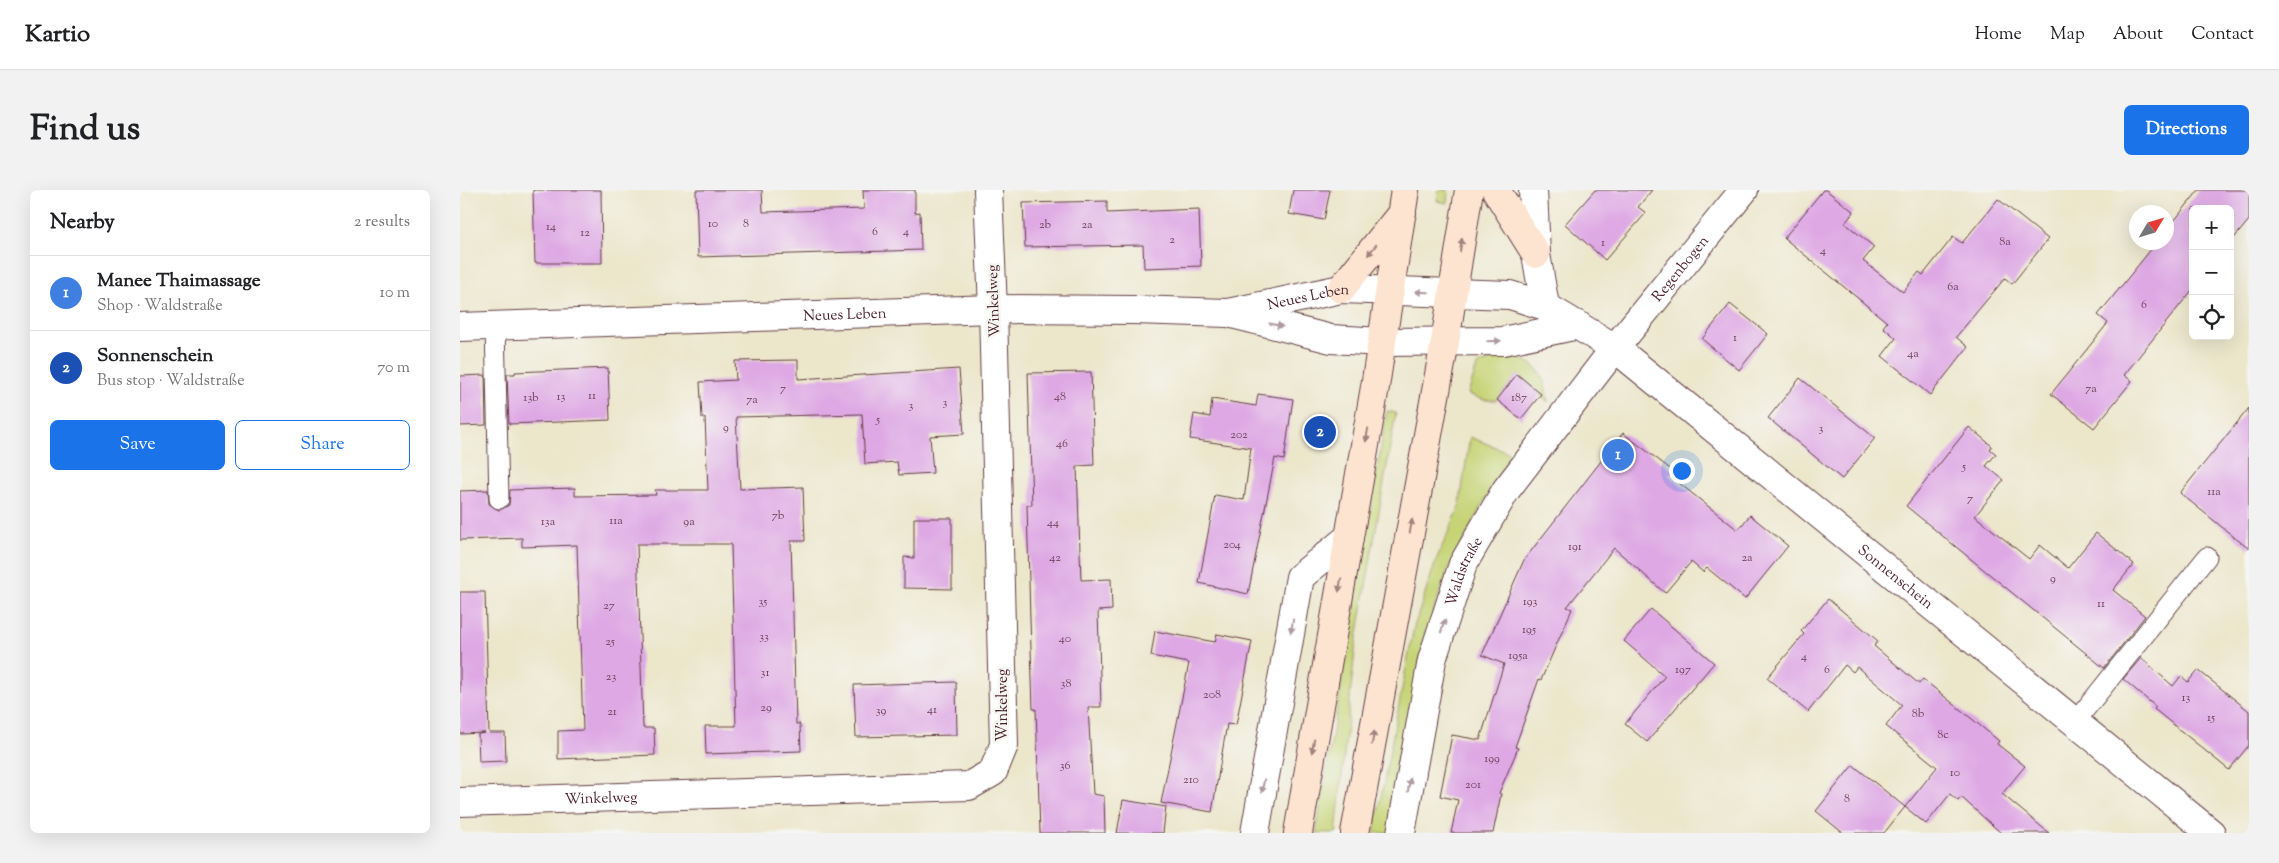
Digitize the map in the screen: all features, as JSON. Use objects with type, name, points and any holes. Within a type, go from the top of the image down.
[{"type":"main road","points":[[1355,833],[1454,293],[1469,190]]},
{"type":"main road","points":[[1496,190],[1536,254]]},
{"type":"main road","points":[[1341,289],[1404,201]]},
{"type":"main road","points":[[1298,833],[1382,342],[1404,201]]},
{"type":"street","name":"Winkelweg","points":[[460,802],[969,786],[993,772],[1004,745],[993,309],[988,190]]},
{"type":"street","points":[[1533,190],[1536,254],[1545,306]]},
{"type":"street","name":"Regenbogen","points":[[1615,348],[1744,190]]},
{"type":"street","name":"Neues Leben","points":[[1228,313],[1341,289],[1390,291]]},
{"type":"street","points":[[1390,291],[1454,293]]},
{"type":"street","name":"Sonnenschein","points":[[1454,293],[1510,295],[1545,306],[1615,348],[2211,833]]},
{"type":"street","name":"Neues Leben","points":[[460,327],[993,309],[1132,310],[1228,313],[1332,340],[1382,342]]},
{"type":"street","points":[[1382,342],[1503,341],[1578,325]]},
{"type":"street","name":"Waldstraße","points":[[1401,833],[1432,660],[1463,564],[1506,490],[1615,348]]},
{"type":"street","points":[[1255,833],[1300,578],[1349,537]]},
{"type":"lane","points":[[495,326],[499,499]]},
{"type":"lane","points":[[2075,722],[2207,557]]},
{"type":"green space","points":[[1438,190],[1448,190],[1447,203],[1437,201]]},
{"type":"green space","points":[[1500,355],[1522,360],[1535,367],[1543,380],[1548,402],[1517,375],[1497,400],[1484,400],[1468,394],[1477,366]]},
{"type":"green space","points":[[1387,411],[1396,413],[1355,650],[1336,833],[1316,833]]},
{"type":"green space","points":[[1470,437],[1510,453],[1450,565],[1425,633],[1390,833],[1374,833],[1414,627],[1437,558],[1459,508]]},
{"type":"building","points":[[533,190],[601,190],[602,263],[535,263]]},
{"type":"building","points":[[696,190],[762,190],[763,212],[864,209],[863,190],[915,190],[915,213],[920,212],[921,250],[698,257]]},
{"type":"building","points":[[1293,190],[1330,190],[1324,220],[1289,214]]},
{"type":"building","points":[[1595,190],[1652,190],[1638,207],[1646,213],[1605,260],[1565,224]]},
{"type":"building","points":[[1823,190],[1826,190],[1854,212],[1845,223],[1874,247],[1863,261],[1903,292],[1919,272],[1923,275],[1953,237],[1962,243],[1998,199],[2048,239],[2012,284],[2005,278],[1956,337],[1968,347],[1930,395],[1882,356],[1896,338],[1883,327],[1887,322],[1784,238]]},
{"type":"building","points":[[2199,190],[2249,190],[2249,220],[2234,238],[2234,205],[2189,205],[2189,294],[2124,375],[2132,381],[2094,428],[2051,394],[2108,323],[2098,315],[2151,250],[2174,250],[2174,221]]},
{"type":"building","points":[[1107,201],[1107,213],[1199,209],[1201,266],[1144,268],[1143,245],[1025,247],[1023,203]]},
{"type":"building","points":[[1730,304],[1768,334],[1739,370],[1702,339]]},
{"type":"building","points":[[798,360],[798,379],[959,369],[964,434],[930,436],[933,473],[899,475],[897,462],[865,464],[862,414],[736,417],[740,489],[803,487],[805,541],[791,541],[796,724],[800,724],[801,751],[706,754],[705,726],[736,726],[731,544],[637,544],[643,728],[654,728],[655,755],[558,759],[558,731],[583,730],[577,545],[522,547],[522,538],[460,540],[460,491],[488,490],[489,504],[499,510],[509,505],[510,490],[575,488],[575,496],[656,495],[655,490],[708,490],[705,418],[702,418],[700,382],[736,380],[735,361]]},
{"type":"building","points":[[608,368],[610,420],[509,424],[507,374],[515,374],[515,372]]},
{"type":"building","points":[[1091,372],[1094,465],[1077,466],[1081,580],[1111,579],[1112,610],[1098,611],[1101,707],[1088,707],[1093,794],[1104,796],[1105,833],[1040,833],[1036,709],[1033,709],[1027,505],[1032,505],[1028,373]]},
{"type":"building","points":[[1517,374],[1541,394],[1521,419],[1497,400]]},
{"type":"building","points":[[485,375],[486,425],[460,426],[460,376]]},
{"type":"building","points":[[1800,378],[1875,438],[1842,479],[1768,418]]},
{"type":"building","points":[[1258,394],[1293,399],[1284,460],[1275,458],[1248,594],[1199,583],[1215,495],[1244,500],[1251,448],[1190,439],[1194,414],[1210,417],[1212,399],[1256,406]]},
{"type":"building","points":[[2249,408],[2249,549],[2180,493]]},
{"type":"building","points":[[1969,427],[1992,446],[1990,449],[1996,454],[1986,466],[2004,480],[1975,516],[2029,559],[2040,545],[2068,568],[2096,533],[2134,564],[2113,590],[2145,616],[2104,668],[1906,506]]},
{"type":"building","points":[[1623,433],[1673,471],[1669,475],[1738,530],[1750,515],[1788,546],[1745,599],[1707,568],[1703,572],[1691,562],[1665,593],[1614,548],[1567,607],[1572,609],[1541,680],[1539,679],[1515,747],[1518,748],[1499,793],[1501,794],[1493,833],[1451,833],[1458,800],[1440,796],[1452,735],[1480,740],[1504,664],[1482,655],[1524,560]]},
{"type":"building","points":[[914,518],[952,518],[952,589],[904,588],[904,557],[914,558]]},
{"type":"building","points":[[460,592],[485,592],[489,733],[505,733],[506,761],[479,762],[478,734],[485,733],[460,734]]},
{"type":"building","points":[[1828,599],[1878,641],[1874,646],[1919,684],[1923,679],[1999,741],[1997,744],[2025,766],[2002,794],[2049,833],[2001,833],[1961,797],[1958,801],[1950,794],[1926,824],[1905,807],[1937,767],[1886,726],[1902,705],[1857,667],[1853,672],[1845,665],[1808,712],[1767,678],[1804,634],[1801,631]]},
{"type":"building","points":[[1651,609],[1714,663],[1647,742],[1625,724],[1665,676],[1624,641]]},
{"type":"building","points":[[1155,631],[1215,642],[1217,634],[1252,641],[1236,725],[1227,724],[1212,812],[1161,803],[1189,663],[1151,656]]},
{"type":"building","points":[[2141,658],[2173,686],[2181,676],[2188,682],[2198,670],[2249,711],[2249,745],[2229,770],[2154,709],[2156,707],[2123,679]]},
{"type":"building","points":[[956,682],[957,735],[856,737],[854,685]]},
{"type":"building","points":[[1853,765],[1905,807],[1884,833],[1843,833],[1816,811]]},
{"type":"building","points":[[1123,800],[1166,807],[1163,833],[1117,833]]},
{"type":"place","name":"Sonnenschein","points":[[1320,432]]},
{"type":"place","name":"Manee Thaimassage","points":[[1618,455]]}]
